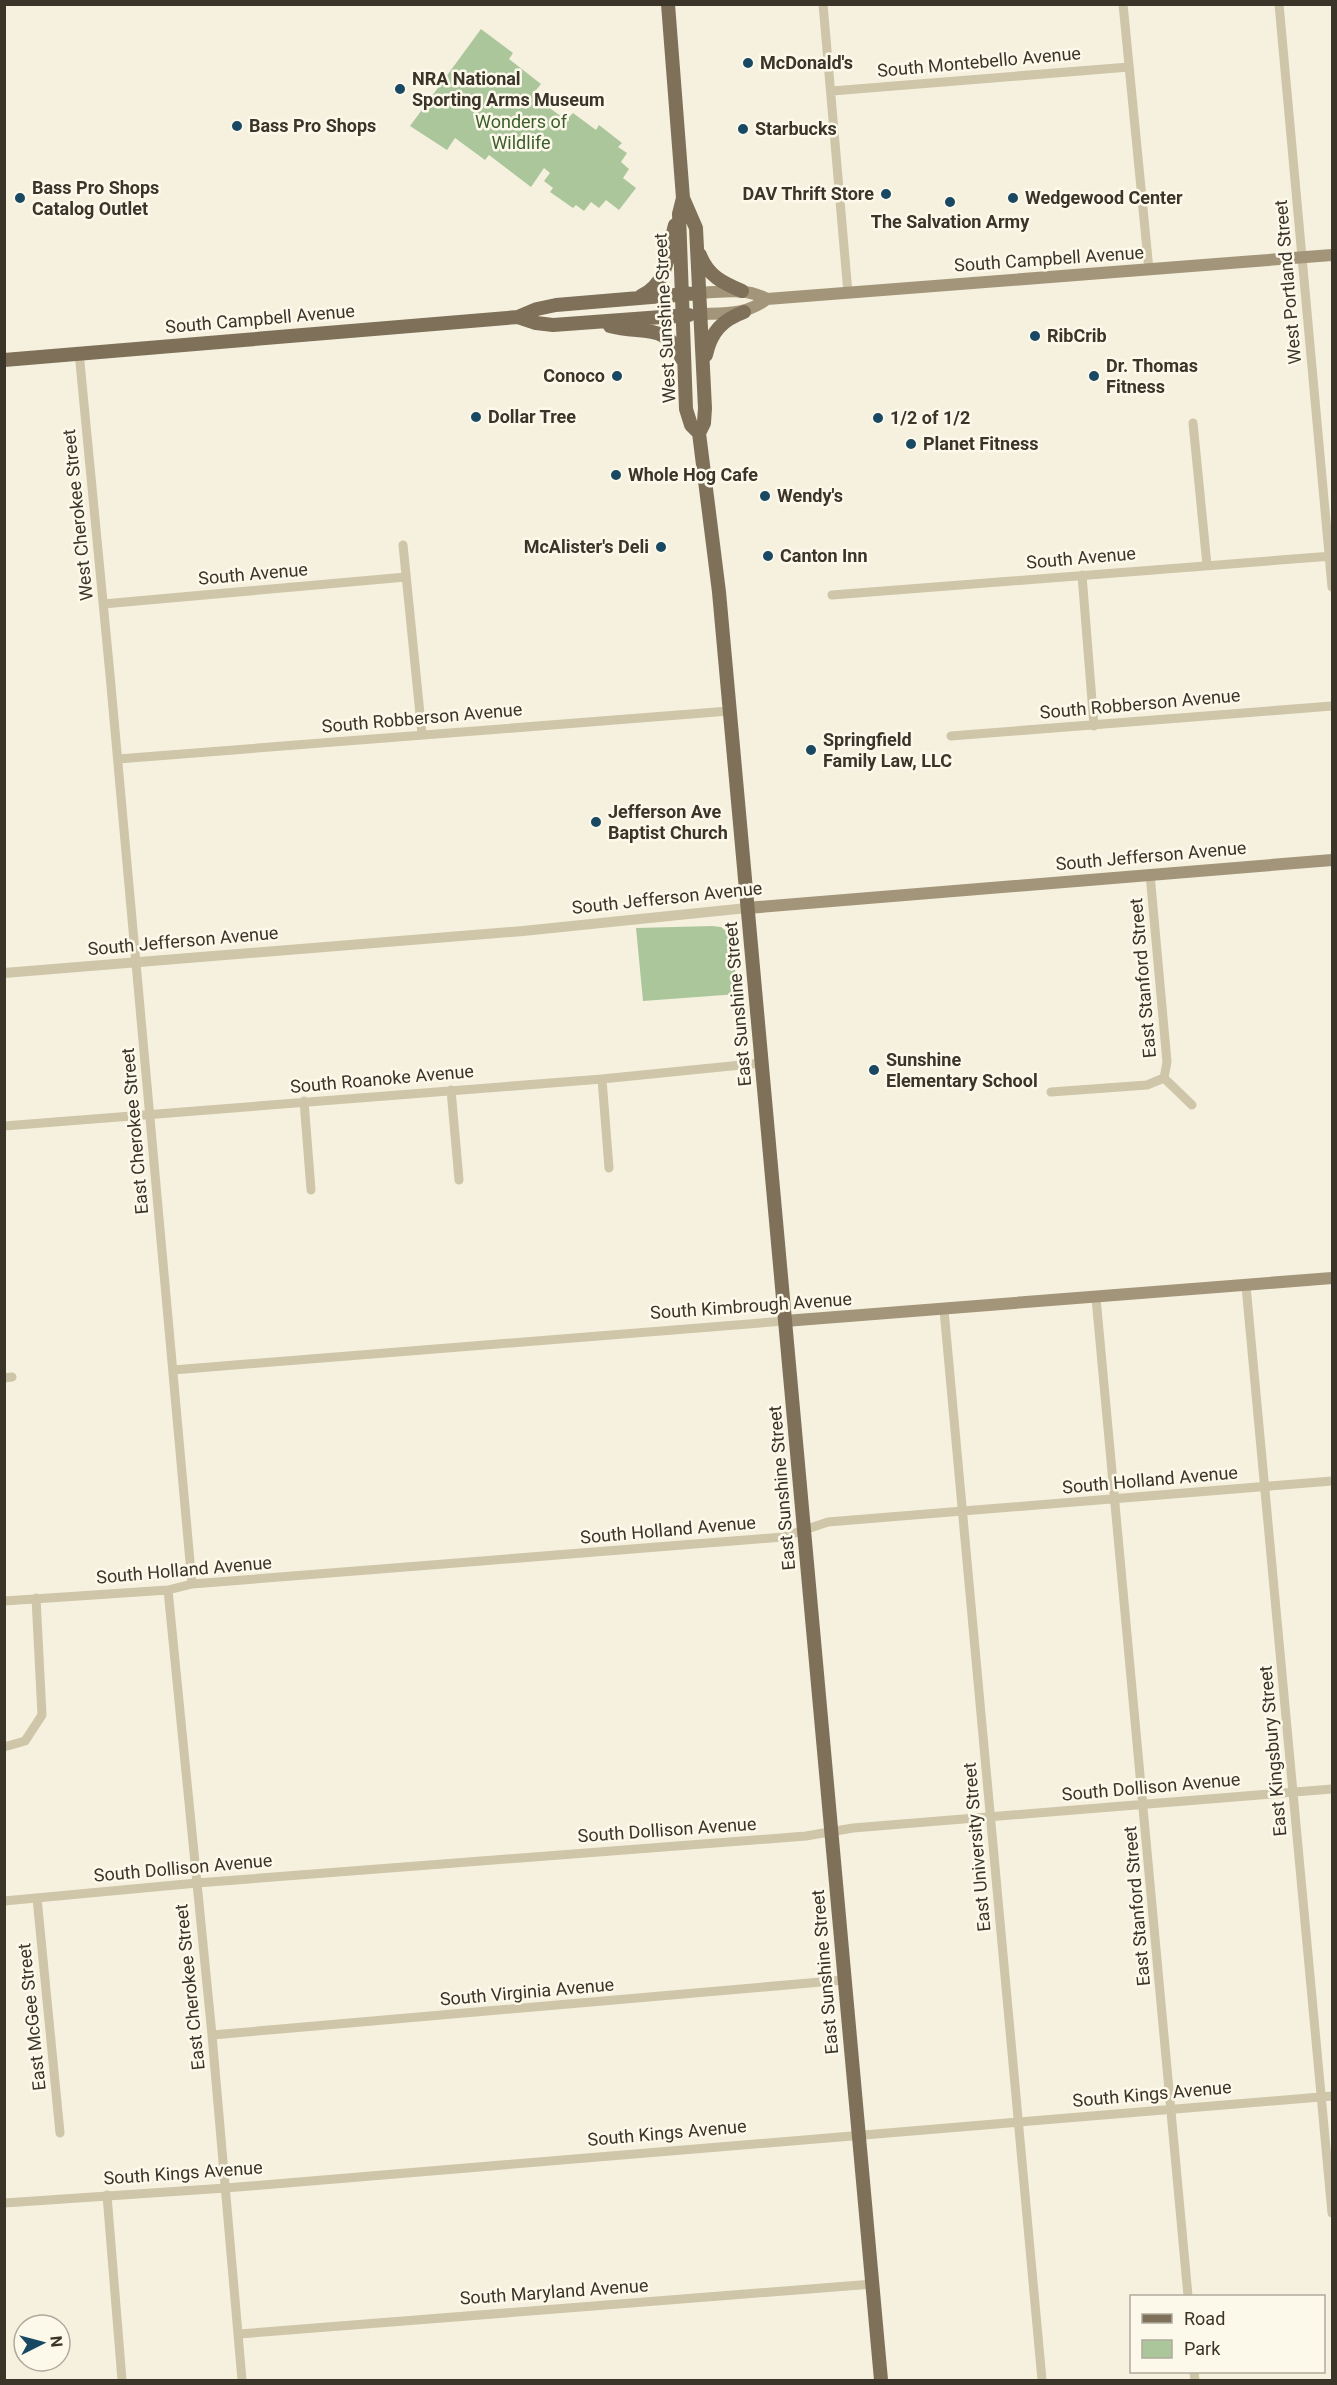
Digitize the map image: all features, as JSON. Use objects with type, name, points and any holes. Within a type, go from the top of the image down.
[{"type":"main road","name":"West Sunshine Street","points":[[668,4],[683,198],[679,214],[686,409],[691,424],[699,433]]},
{"type":"main road","name":"West Sunshine Street","points":[[683,198],[696,228],[705,408],[704,423],[699,433],[719,592]]},
{"type":"main road","points":[[628,299],[648,292],[660,280],[679,214]]},
{"type":"main road","points":[[697,245],[705,267],[714,277],[742,291]]},
{"type":"main road","name":"South Campbell Avenue","points":[[519,318],[537,309],[681,294],[742,291],[754,292],[767,299],[1332,255]]},
{"type":"main road","name":"South Campbell Avenue","points":[[4,360],[79,352],[519,318],[553,325],[744,312],[756,308],[767,299]]},
{"type":"main road","points":[[703,365],[708,346],[718,328],[726,320],[744,312]]},
{"type":"main road","points":[[600,323],[623,329],[656,332],[665,336],[678,349],[684,367]]},
{"type":"main road","name":"East Sunshine Street","points":[[719,592],[881,2380]]},
{"type":"main road","name":"South Jefferson Avenue","points":[[747,908],[1332,860]]},
{"type":"main road","name":"South Kimbrough Avenue","points":[[785,1321],[1332,1278]]},
{"type":"street","points":[[823,4],[848,293]]},
{"type":"street","points":[[1123,4],[1149,270]]},
{"type":"street","name":"West Portland Street","points":[[1279,4],[1331,556],[1332,587]]},
{"type":"street","name":"South Montebello Avenue","points":[[832,91],[1129,67]]},
{"type":"street","name":"West Cherokee Street","points":[[79,352],[110,675]]},
{"type":"street","points":[[1193,423],[1207,565]]},
{"type":"street","points":[[403,545],[422,734]]},
{"type":"street","name":"South Avenue","points":[[832,595],[1331,556]]},
{"type":"street","points":[[1082,575],[1094,726]]},
{"type":"street","name":"South Avenue","points":[[104,604],[406,577]]},
{"type":"street","name":"East Cherokee Street","points":[[110,675],[192,1584]]},
{"type":"street","name":"South Robberson Avenue","points":[[951,736],[1332,706]]},
{"type":"street","name":"South Robberson Avenue","points":[[118,759],[729,711]]},
{"type":"street","name":"East Stanford Street","points":[[1150,874],[1167,1062],[1164,1078]]},
{"type":"street","name":"South Jefferson Avenue","points":[[4,973],[523,931],[747,908]]},
{"type":"street","name":"South Roanoke Avenue","points":[[4,1126],[602,1079],[761,1063]]},
{"type":"street","points":[[1051,1092],[1147,1085],[1164,1078],[1192,1105]]},
{"type":"street","points":[[602,1079],[609,1168]]},
{"type":"street","points":[[451,1090],[459,1180]]},
{"type":"street","points":[[304,1101],[310,1190]]},
{"type":"street","name":"East Kingsbury Street","points":[[1246,1286],[1332,2213]]},
{"type":"street","name":"East Stanford Street","points":[[1096,1298],[1188,2295]]},
{"type":"street","name":"East University Street","points":[[944,1310],[1042,2380]]},
{"type":"street","name":"South Kimbrough Avenue","points":[[173,1370],[785,1321]]},
{"type":"street","name":"South Holland Avenue","points":[[4,1601],[168,1590],[192,1584],[783,1537],[828,1522],[962,1513],[1332,1481]]},
{"type":"street","name":"East Cherokee Street","points":[[168,1590],[212,2035],[242,2380]]},
{"type":"street","points":[[4,1747],[25,1741],[42,1715],[36,1598]]},
{"type":"street","name":"South Dollison Avenue","points":[[4,1901],[197,1883],[806,1836],[853,1828],[1332,1788]]},
{"type":"street","name":"East McGee Street","points":[[37,1898],[60,2133]]},
{"type":"street","name":"South Virginia Avenue","points":[[212,2035],[844,1980]]},
{"type":"street","name":"South Kings Avenue","points":[[4,2203],[226,2188],[1332,2096]]},
{"type":"street","points":[[106,2195],[122,2380]]},
{"type":"street","name":"South Maryland Avenue","points":[[239,2334],[873,2284]]},
{"type":"green space","name":"Wonders of Wildlife","points":[[481,29],[513,53],[509,59],[541,84],[532,95],[566,120],[573,113],[596,130],[599,125],[622,143],[618,147],[627,153],[621,162],[629,169],[623,178],[636,188],[619,210],[606,200],[599,208],[591,202],[584,211],[576,205],[573,208],[550,192],[553,188],[544,181],[550,173],[544,168],[531,187],[489,155],[485,160],[455,138],[447,150],[410,126]]},
{"type":"green space","points":[[721,927],[731,935],[738,994],[643,1001],[636,928]]},
{"type":"place","name":"McDonald's","points":[[748,63]]},
{"type":"place","name":"NRA National Sporting Arms Museum","points":[[400,89]]},
{"type":"place","name":"Bass Pro Shops","points":[[237,126]]},
{"type":"place","name":"Starbucks","points":[[743,129]]},
{"type":"place","name":"DAV Thrift Store","points":[[886,194]]},
{"type":"place","name":"Bass Pro Shops Catalog Outlet","points":[[20,198]]},
{"type":"place","name":"Wedgewood Center","points":[[1013,198]]},
{"type":"place","name":"The Salvation Army","points":[[950,202]]},
{"type":"place","name":"RibCrib","points":[[1035,336]]},
{"type":"place","name":"Conoco","points":[[617,376]]},
{"type":"place","name":"Dr. Thomas Fitness","points":[[1094,376]]},
{"type":"place","name":"Dollar Tree","points":[[476,417]]},
{"type":"place","name":"1/2 of 1/2","points":[[878,418]]},
{"type":"place","name":"Planet Fitness","points":[[911,444]]},
{"type":"place","name":"Whole Hog Cafe","points":[[616,475]]},
{"type":"place","name":"Wendy's","points":[[765,496]]},
{"type":"place","name":"McAlister's Deli","points":[[661,547]]},
{"type":"place","name":"Canton Inn","points":[[768,556]]},
{"type":"place","name":"Springfield Family Law, LLC","points":[[811,750]]},
{"type":"place","name":"Jefferson Ave Baptist Church","points":[[596,822]]},
{"type":"place","name":"Sunshine Elementary School","points":[[874,1070]]}]
